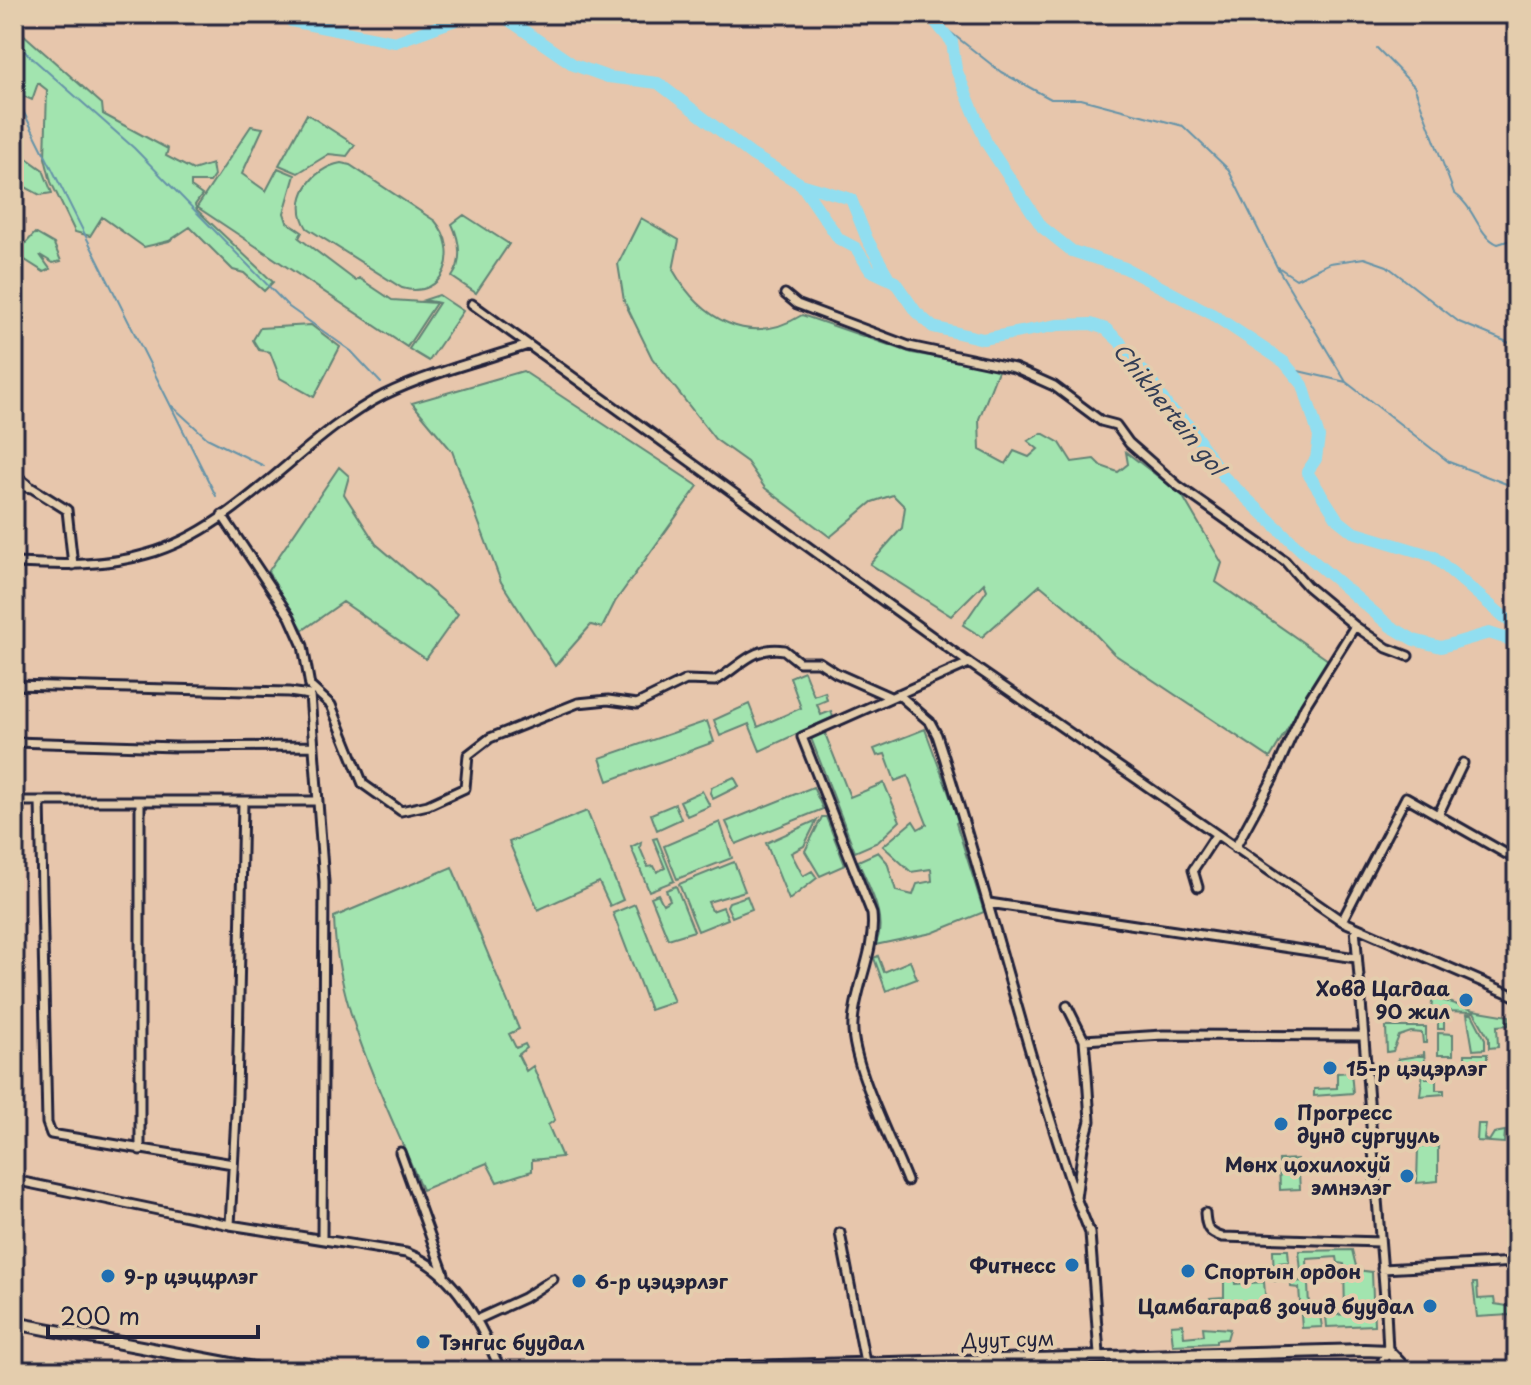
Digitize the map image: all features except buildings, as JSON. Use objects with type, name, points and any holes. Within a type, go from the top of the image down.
[{"type":"main road","points":[[14,1323],[245,1369],[269,1371]]},
{"type":"main road","name":"Дуут сум","points":[[603,1371],[811,1367],[865,1362],[946,1365],[1005,1358],[1099,1354],[1388,1351]]},
{"type":"main road","points":[[1388,1351],[1407,1371]]},
{"type":"street","points":[[785,294],[797,304],[909,346],[1014,368],[1054,386],[1101,421],[1116,425],[1129,443],[1177,485],[1285,561],[1307,586],[1355,626],[1387,648],[1408,656]]},
{"type":"street","points":[[472,304],[969,663],[1342,921],[1517,997]]},
{"type":"street","points":[[14,563],[73,565],[149,554],[222,515],[310,443],[383,396],[528,345]]},
{"type":"street","points":[[14,474],[67,510],[73,565]]},
{"type":"street","points":[[14,485],[32,488]]},
{"type":"street","points":[[222,515],[290,617],[303,646],[310,691],[311,746],[324,882],[322,1239]]},
{"type":"street","points":[[1235,848],[1272,780],[1298,719],[1355,626]]},
{"type":"street","points":[[14,685],[310,691],[331,705],[363,784],[392,806],[408,811],[465,788],[468,755],[490,738],[578,703],[608,700],[637,704],[686,680],[715,681],[742,659],[759,651],[784,650],[799,662],[819,662],[894,696],[930,722],[937,735],[989,903],[1044,1107],[1090,1233],[1099,1354]]},
{"type":"street","points":[[907,1181],[854,1043],[855,1005],[870,944],[872,914],[802,737],[969,663]]},
{"type":"street","points":[[14,742],[176,747],[311,746]]},
{"type":"street","points":[[1439,813],[1463,763]]},
{"type":"street","points":[[1342,921],[1406,797],[1517,860]]},
{"type":"street","points":[[14,801],[316,801]]},
{"type":"street","points":[[40,801],[47,1123],[51,1134],[233,1164]]},
{"type":"street","points":[[140,801],[140,1150]]},
{"type":"street","points":[[230,1225],[243,802]]},
{"type":"street","points":[[1198,887],[1193,870],[1216,835]]},
{"type":"street","points":[[989,903],[1356,958]]},
{"type":"street","points":[[1355,928],[1388,1351],[1377,1371]]},
{"type":"street","points":[[1067,1006],[1084,1040],[1090,1121],[1076,1198]]},
{"type":"street","points":[[1084,1040],[1163,1035],[1363,1036]]},
{"type":"street","points":[[400,1152],[421,1204],[428,1238],[445,1276],[476,1320],[501,1371]]},
{"type":"street","points":[[14,1180],[230,1225],[406,1253],[424,1259],[445,1276]]},
{"type":"street","points":[[1205,1213],[1206,1227],[1211,1234],[1222,1237],[1380,1242]]},
{"type":"street","points":[[840,1233],[865,1362]]},
{"type":"street","points":[[1382,1269],[1517,1262]]},
{"type":"street","points":[[476,1320],[524,1298],[553,1279]]},
{"type":"street","points":[[1132,1371],[1133,1354]]},
{"type":"street","points":[[1004,1371],[1005,1358]]},
{"type":"green space","points":[[14,26],[102,104],[103,114],[168,149],[166,156],[193,170],[212,164],[214,176],[210,182],[191,182],[191,187],[202,195],[195,205],[197,210],[273,282],[264,291],[244,273],[233,270],[190,227],[169,241],[144,247],[102,217],[90,236],[75,232],[51,182],[45,158],[47,90],[38,83],[32,100],[14,92]]},
{"type":"green space","points":[[307,114],[355,145],[347,156],[329,154],[298,173],[279,165]]},
{"type":"green space","points":[[251,126],[263,128],[242,174],[266,191],[278,168],[295,175],[284,213],[287,222],[302,232],[299,238],[356,281],[359,278],[392,300],[436,303],[407,347],[197,207]]},
{"type":"green space","points":[[14,149],[43,170],[52,193],[40,195],[14,181]]},
{"type":"green space","points":[[341,163],[350,165],[435,221],[443,233],[447,259],[438,280],[429,287],[417,290],[402,288],[307,228],[301,207],[306,187],[321,171]]},
{"type":"green space","points":[[464,215],[509,244],[476,293],[452,277],[458,265],[459,251],[452,224]]},
{"type":"green space","points":[[641,218],[679,240],[673,270],[698,302],[728,323],[763,329],[782,325],[802,315],[912,353],[999,368],[979,419],[980,450],[1006,464],[1014,451],[1029,457],[1038,449],[1028,441],[1042,433],[1060,443],[1072,462],[1094,459],[1101,466],[1118,472],[1128,464],[1126,452],[1182,495],[1222,563],[1216,582],[1328,660],[1270,758],[1114,654],[1083,621],[1040,585],[982,637],[963,625],[987,590],[984,583],[951,616],[870,564],[902,528],[905,507],[893,495],[872,502],[830,537],[765,488],[747,462],[715,439],[652,358],[624,301],[618,264]]},
{"type":"green space","points":[[35,233],[54,244],[61,261],[53,263],[40,255],[50,269],[44,272],[14,253],[14,237],[25,244]]},
{"type":"green space","points":[[439,295],[463,311],[429,361],[409,349],[439,303],[424,300]]},
{"type":"green space","points":[[311,325],[340,347],[314,397],[280,378],[270,352],[259,350],[253,340],[260,328]]},
{"type":"green space","points":[[523,371],[698,486],[615,602],[602,628],[591,625],[555,666],[501,582],[452,451],[412,403]]},
{"type":"green space","points":[[339,467],[349,476],[344,494],[376,544],[458,614],[426,659],[343,602],[303,630],[268,572]]},
{"type":"green space","points":[[804,671],[814,696],[825,692],[827,700],[817,704],[821,715],[831,711],[833,717],[760,751],[749,724],[720,736],[714,720],[749,704],[758,727],[801,708],[790,677]]},
{"type":"green space","points":[[707,721],[714,742],[608,781],[600,758]]},
{"type":"green space","points":[[925,729],[959,821],[956,823],[984,912],[932,933],[875,945],[879,935],[878,914],[858,861],[878,852],[887,862],[896,891],[913,895],[917,884],[932,881],[931,869],[911,872],[883,846],[913,821],[918,829],[927,824],[908,776],[895,781],[885,754],[877,756],[874,749]]},
{"type":"green space","points":[[824,731],[850,797],[884,783],[900,821],[878,842],[855,852],[811,738]]},
{"type":"green space","points":[[734,777],[739,786],[713,799],[710,793],[712,787]]},
{"type":"green space","points":[[813,787],[823,809],[736,844],[726,822]]},
{"type":"green space","points":[[702,791],[710,806],[687,816],[680,801]]},
{"type":"green space","points":[[675,804],[681,819],[657,830],[651,814]]},
{"type":"green space","points":[[587,811],[623,900],[610,906],[599,882],[538,910],[509,842]]},
{"type":"green space","points":[[822,817],[826,817],[845,865],[820,876],[805,851]]},
{"type":"green space","points":[[817,820],[804,846],[791,853],[803,876],[812,871],[817,878],[789,900],[766,843]]},
{"type":"green space","points":[[720,822],[732,858],[677,879],[664,846]]},
{"type":"green space","points":[[657,838],[674,881],[649,891],[631,847],[641,842],[640,848],[648,867],[654,866],[657,872],[665,868],[653,839]]},
{"type":"green space","points":[[734,862],[745,891],[708,902],[712,911],[723,907],[728,919],[698,931],[679,884]]},
{"type":"green space","points":[[452,867],[519,1029],[509,1034],[516,1048],[525,1044],[527,1048],[518,1055],[526,1071],[533,1066],[555,1120],[548,1125],[562,1157],[532,1160],[532,1171],[497,1182],[487,1163],[422,1190],[353,1022],[337,952],[334,917]]},
{"type":"green space","points":[[676,886],[694,931],[668,939],[651,897],[658,894],[663,904],[670,900],[666,890]]},
{"type":"green space","points":[[747,896],[752,909],[732,917],[727,906],[729,902]]},
{"type":"green space","points":[[635,904],[674,1002],[650,1010],[613,913]]},
{"type":"green space","points":[[878,956],[884,972],[910,961],[917,979],[886,991],[874,958]]},
{"type":"green space","points":[[1433,997],[1473,1010],[1509,1016],[1509,1025],[1497,1026],[1498,1047],[1489,1048],[1489,1038],[1474,1012],[1444,1011],[1444,1029],[1438,1029],[1438,1021],[1429,1020]]},
{"type":"green space","points":[[1467,1014],[1472,1014],[1485,1039],[1485,1049],[1473,1050]]},
{"type":"green space","points":[[1386,1027],[1426,1027],[1426,1043],[1423,1043],[1422,1033],[1411,1032],[1399,1036],[1393,1051],[1387,1052]]},
{"type":"green space","points":[[1438,1033],[1453,1034],[1453,1055],[1438,1055]]},
{"type":"green space","points":[[1424,1051],[1426,1078],[1436,1078],[1436,1090],[1444,1090],[1444,1094],[1420,1096],[1424,1064],[1395,1064],[1398,1059],[1424,1055]]},
{"type":"green space","points":[[1465,1054],[1487,1054],[1487,1066],[1465,1066]]},
{"type":"green space","points":[[1351,1072],[1353,1093],[1314,1096],[1314,1089],[1337,1088],[1337,1073]]},
{"type":"green space","points":[[1478,1124],[1486,1124],[1484,1139],[1489,1141],[1494,1133],[1505,1131],[1504,1143],[1477,1141]]},
{"type":"green space","points":[[1438,1146],[1438,1181],[1417,1183],[1418,1147]]},
{"type":"green space","points":[[1298,1159],[1300,1189],[1280,1190],[1279,1160]]},
{"type":"green space","points":[[1273,1250],[1288,1250],[1289,1262],[1279,1263],[1278,1281],[1274,1281]]},
{"type":"green space","points":[[1352,1250],[1357,1270],[1372,1272],[1374,1325],[1327,1327],[1326,1316],[1345,1314],[1344,1264],[1338,1263],[1337,1257],[1307,1259],[1309,1308],[1320,1315],[1322,1327],[1302,1328],[1299,1288],[1291,1287],[1291,1282],[1302,1281],[1299,1251]]},
{"type":"green space","points":[[1224,1275],[1234,1275],[1235,1284],[1264,1282],[1266,1305],[1207,1305],[1210,1298],[1224,1297]]},
{"type":"green space","points":[[1473,1283],[1477,1283],[1478,1299],[1494,1298],[1495,1304],[1514,1307],[1517,1333],[1510,1315],[1477,1317]]},
{"type":"green space","points":[[1183,1324],[1184,1337],[1204,1335],[1203,1327],[1230,1329],[1227,1339],[1216,1340],[1216,1343],[1173,1345],[1171,1325]]},
{"type":"green space","points":[[1123,1359],[1124,1370],[1084,1371],[1084,1360]]},
{"type":"green space","points":[[1000,1363],[1000,1371],[951,1371],[951,1365]]},
{"type":"waterway","name":"Chikhertein gol","points":[[284,14],[291,21],[395,42],[472,14]]},
{"type":"waterway","name":"Chikhertein gol","points":[[500,14],[574,65],[608,77],[658,83],[752,155],[801,184],[839,239],[856,248],[870,270],[895,282],[916,312],[933,327],[983,339],[1058,325],[1091,324],[1106,329],[1120,342],[1131,362],[1146,373],[1168,407],[1188,424],[1223,476],[1303,552],[1390,626],[1414,640],[1441,647],[1489,633],[1517,642]]},
{"type":"waterway","points":[[917,14],[931,17],[952,42],[956,69],[987,144],[1042,227],[1072,251],[1125,268],[1212,314],[1284,362],[1303,385],[1319,437],[1316,459],[1307,472],[1338,520],[1353,532],[1433,556],[1517,628]]},
{"type":"waterway","points":[[931,17],[1001,72],[1051,99],[1081,99],[1183,126],[1228,169],[1277,267],[1346,382]]},
{"type":"waterway","points":[[14,42],[134,148],[289,307],[351,351],[381,383]]},
{"type":"waterway","points":[[1377,48],[1414,86],[1454,193],[1491,240],[1498,244],[1517,238]]},
{"type":"waterway","points":[[14,93],[216,496]]},
{"type":"waterway","points":[[801,184],[851,199],[867,239],[889,278]]},
{"type":"waterway","points":[[1278,267],[1296,279],[1330,263],[1364,258],[1387,266],[1459,322],[1517,346]]},
{"type":"waterway","points":[[1284,362],[1294,370],[1346,382],[1449,462],[1517,488]]},
{"type":"waterway","points":[[172,406],[207,438],[264,466]]},
{"type":"place","name":"Ховд Цагдаа 90 жил","points":[[1466,1000]]},
{"type":"place","name":"15-р цэцэрлэг","points":[[1330,1068]]},
{"type":"place","name":"Прогресс дунд сургууль","points":[[1281,1124]]},
{"type":"place","name":"Мөнх цохилохуй эмнэлэг","points":[[1407,1176]]},
{"type":"place","name":"Фитнесс","points":[[1072,1265]]},
{"type":"place","name":"Спортын ордон","points":[[1188,1271]]},
{"type":"place","name":"9-р цэццрлэг","points":[[108,1276]]},
{"type":"place","name":"6-р цэцэрлэг","points":[[579,1281]]},
{"type":"place","name":"Цамбагарав зочид буудал","points":[[1430,1306]]},
{"type":"place","name":"Тэнгис буудал","points":[[423,1342]]}]
